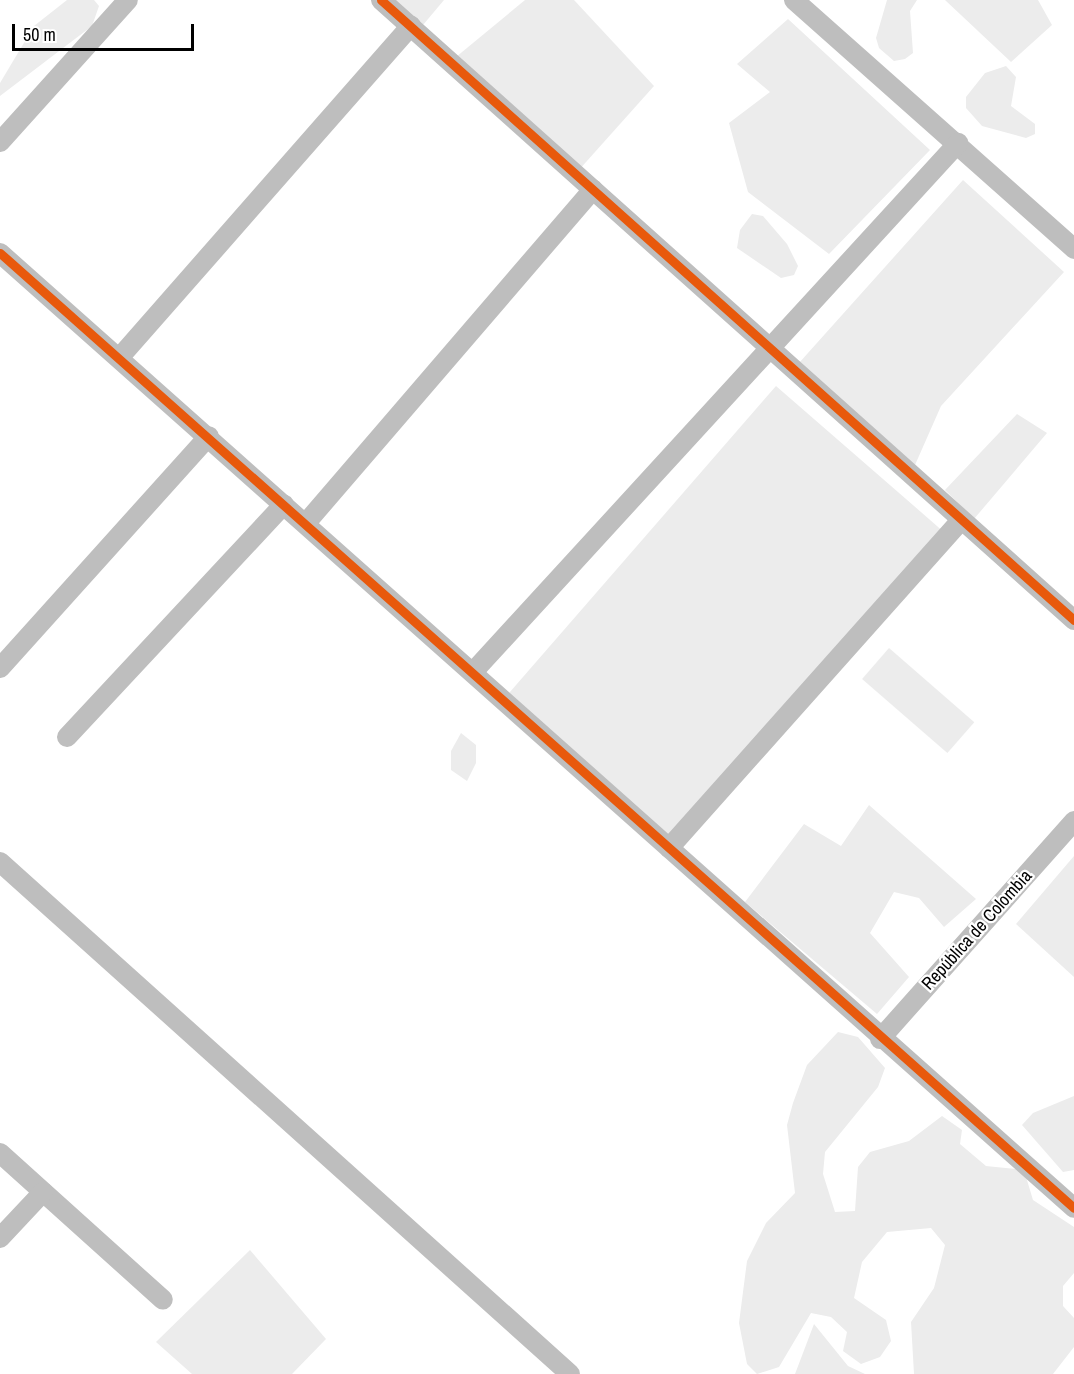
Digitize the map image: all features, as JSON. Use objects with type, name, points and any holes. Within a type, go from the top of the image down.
[{"type":"street","points":[[381,0],[1074,620]]},
{"type":"street","points":[[794,0],[958,143],[1074,249]]},
{"type":"street","points":[[0,142],[126,1]]},
{"type":"street","points":[[120,357],[411,26]]},
{"type":"street","points":[[473,672],[958,143]]},
{"type":"street","points":[[306,522],[593,189]]},
{"type":"street","points":[[0,253],[306,522],[880,1039],[1074,1208]]},
{"type":"street","points":[[0,668],[209,436]]},
{"type":"street","points":[[68,737],[284,504]]},
{"type":"street","points":[[669,848],[961,520]]},
{"type":"street","name":"República de Colombia","points":[[880,1039],[1074,821]]},
{"type":"street","points":[[0,862],[570,1374]]},
{"type":"street","points":[[0,1153],[163,1300]]},
{"type":"street","points":[[0,1238],[43,1192]]},
{"type":"shaded area","points":[[67,0],[94,0],[99,6],[92,26],[0,96],[0,83],[34,26]]},
{"type":"shaded area","points":[[394,0],[444,0],[423,25]]},
{"type":"shaded area","points":[[525,0],[574,0],[654,86],[578,171],[456,57]]},
{"type":"shaded area","points":[[887,0],[917,0],[910,11],[913,53],[905,59],[894,61],[879,48],[876,38]]},
{"type":"shaded area","points":[[945,0],[1038,0],[1052,25],[1011,62]]},
{"type":"shaded area","points":[[788,19],[930,150],[829,254],[748,192],[729,123],[770,92],[737,64]]},
{"type":"shaded area","points":[[1006,66],[1016,77],[1011,106],[1035,124],[1035,134],[1026,138],[982,126],[966,108],[966,97],[985,73]]},
{"type":"shaded area","points":[[963,180],[1064,272],[941,406],[915,465],[799,363]]},
{"type":"shaded area","points":[[752,214],[763,216],[787,244],[798,266],[794,275],[781,278],[737,248],[740,230]]},
{"type":"shaded area","points":[[776,386],[944,532],[675,840],[508,695]]},
{"type":"shaded area","points":[[1017,414],[1047,433],[974,519],[945,490]]},
{"type":"shaded area","points":[[889,648],[974,722],[947,753],[862,679]]},
{"type":"shaded area","points":[[461,733],[476,745],[476,763],[467,781],[451,770],[451,751]]},
{"type":"shaded area","points":[[869,805],[976,899],[944,927],[919,898],[894,892],[870,933],[909,977],[877,1014],[745,902],[804,824],[841,846]]},
{"type":"shaded area","points":[[1074,856],[1074,977],[1016,924]]},
{"type":"shaded area","points":[[838,1032],[858,1037],[885,1068],[878,1087],[825,1152],[823,1174],[835,1212],[855,1211],[858,1167],[870,1152],[909,1141],[942,1116],[962,1130],[960,1144],[986,1166],[1024,1170],[1033,1200],[1074,1227],[1074,1273],[1063,1286],[1063,1306],[1074,1318],[1074,1347],[1053,1374],[914,1374],[911,1322],[934,1288],[945,1245],[931,1228],[887,1232],[862,1262],[854,1298],[886,1320],[891,1341],[880,1357],[861,1364],[843,1351],[847,1332],[831,1317],[811,1313],[779,1367],[757,1374],[747,1364],[739,1323],[747,1261],[766,1223],[795,1193],[787,1125],[807,1065]]},
{"type":"shaded area","points":[[1074,1096],[1074,1170],[1063,1172],[1022,1125],[1033,1113]]},
{"type":"shaded area","points":[[250,1250],[326,1339],[292,1374],[192,1374],[156,1342]]},
{"type":"shaded area","points":[[814,1324],[848,1366],[865,1374],[795,1374]]},
{"type":"cycle path","points":[[381,0],[1074,620]]},
{"type":"cycle path","points":[[0,253],[1074,1208]]}]
